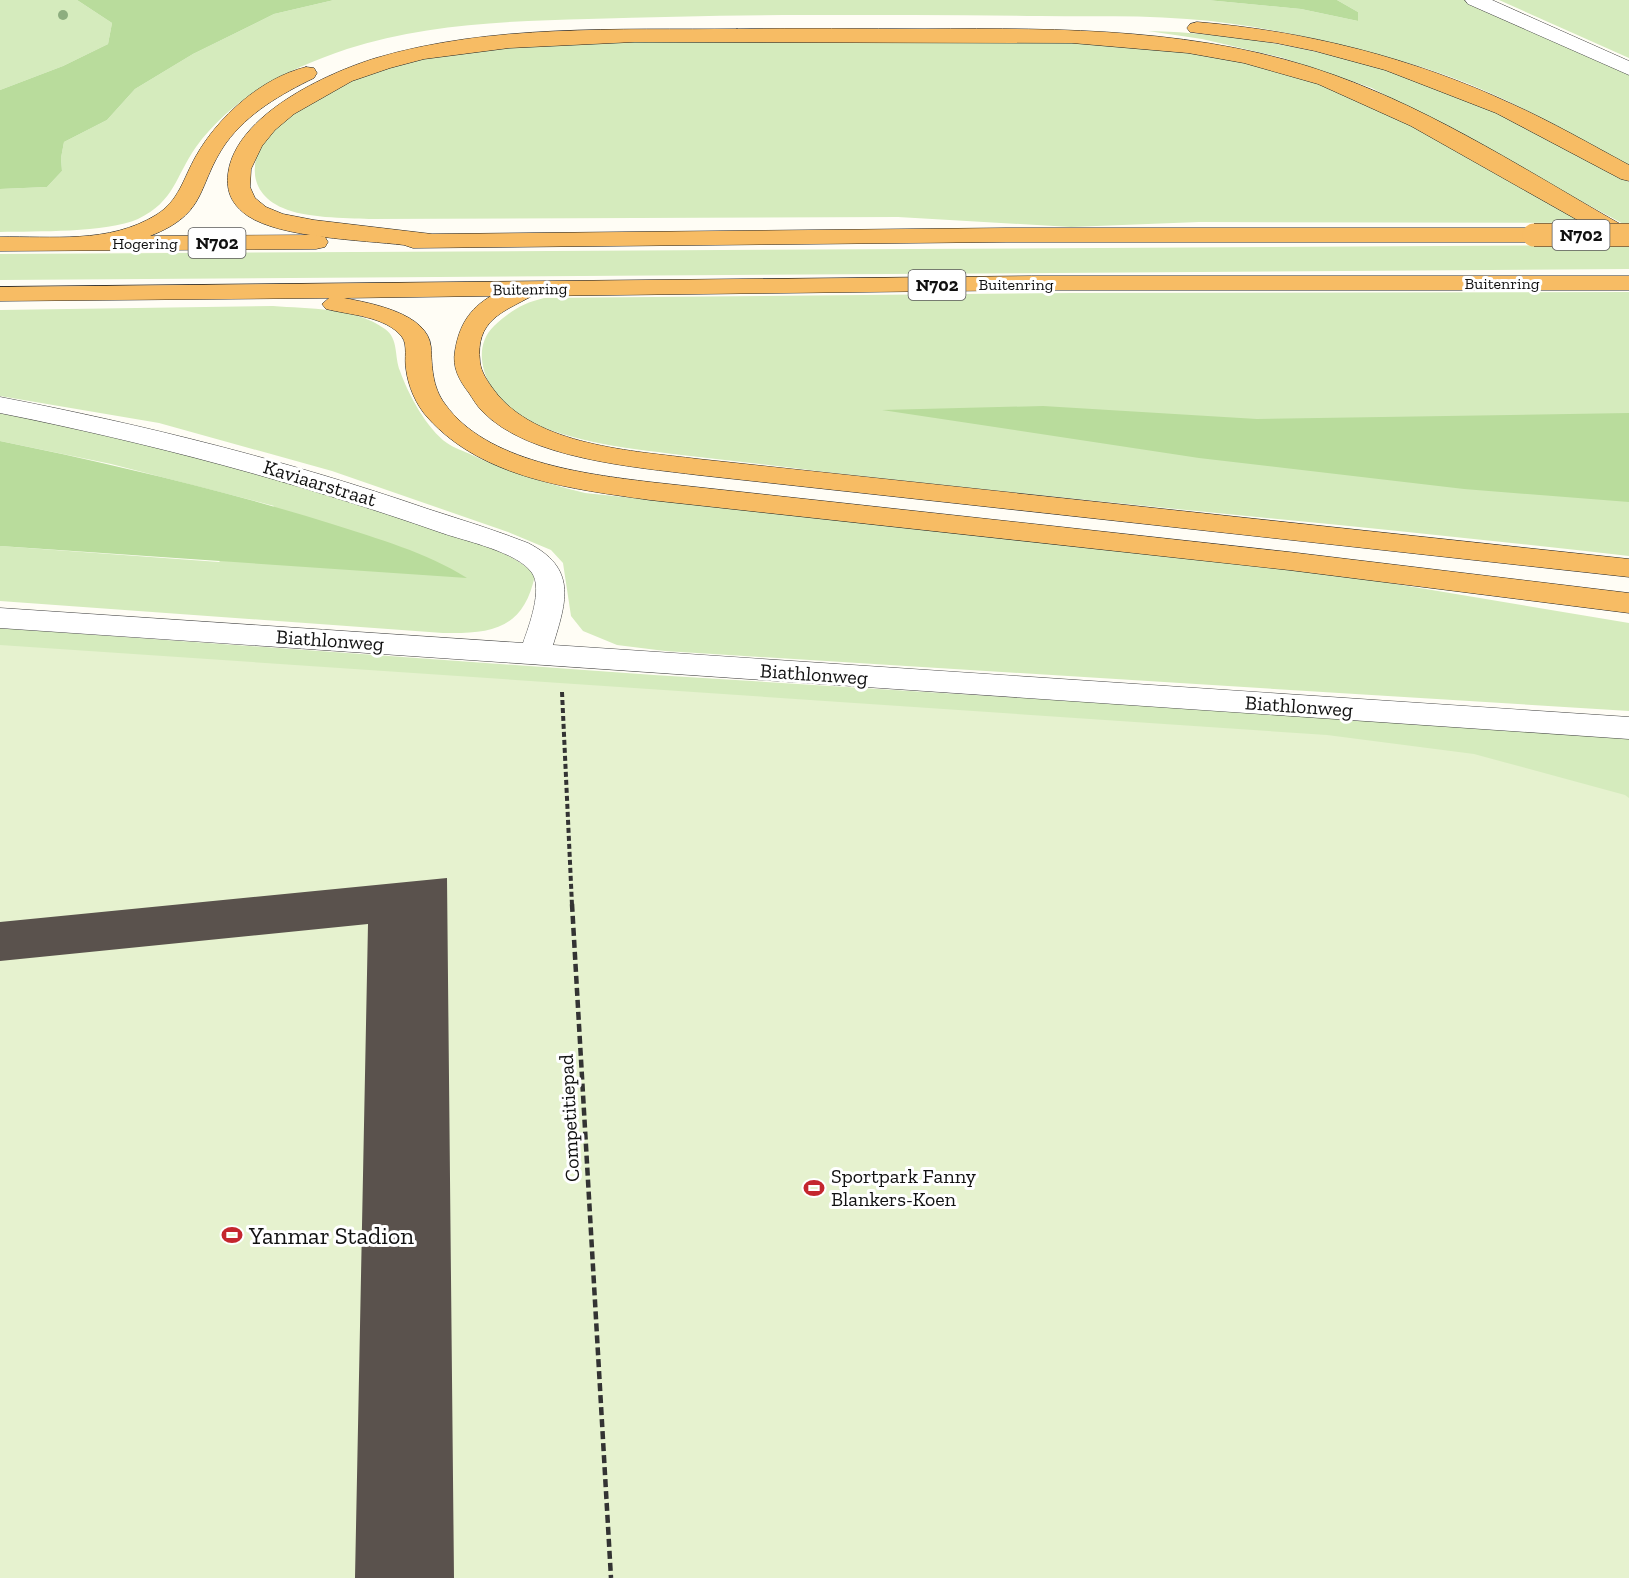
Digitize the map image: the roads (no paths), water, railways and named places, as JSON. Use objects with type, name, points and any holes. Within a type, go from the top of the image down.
[{"type":"highway","points":[[102,243],[144,230],[175,212],[189,198],[213,144],[228,125],[250,106],[292,80],[349,56],[386,46],[461,32],[536,25],[651,21],[899,19],[1088,22],[1209,28],[1246,33],[1343,52],[1443,83],[1506,109],[1629,174]]},
{"type":"highway","points":[[434,241],[309,227],[267,217],[253,209],[237,190],[236,182],[242,162],[252,142],[268,124],[290,106],[322,87],[352,74],[398,60],[461,48],[544,39],[700,35],[1005,36],[1121,39],[1185,45],[1233,54],[1334,81],[1425,123],[1629,237]]},
{"type":"highway","name":"N702","points":[[434,241],[994,236],[1534,235],[1629,237]]},
{"type":"highway","name":"Hogering","points":[[0,244],[434,241]]},
{"type":"highway","name":"Buitenring","points":[[259,292],[1032,284],[1622,283]]},
{"type":"highway","points":[[528,290],[494,306],[473,323],[466,365],[479,392],[502,416],[548,439],[583,449],[698,467],[1629,568]]},
{"type":"highway","points":[[259,292],[373,312],[406,328],[416,339],[418,366],[426,394],[436,411],[454,429],[501,458],[557,476],[602,485],[1278,560],[1629,603]]},
{"type":"highway","name":"N702","points":[[0,294],[259,292]]},
{"type":"street","points":[[1475,0],[1629,69]]},
{"type":"street","name":"Kaviaarstraat","points":[[0,405],[118,428],[270,467],[397,507],[514,549],[533,559],[546,571],[550,587],[548,609],[535,654]]},
{"type":"street","name":"Biathlonweg","points":[[0,618],[1629,728]]},
{"type":"place","name":"Sportpark Fanny Blankers-Koen","points":[[814,1188]]},
{"type":"place","name":"Yanmar Stadion","points":[[232,1235]]}]
